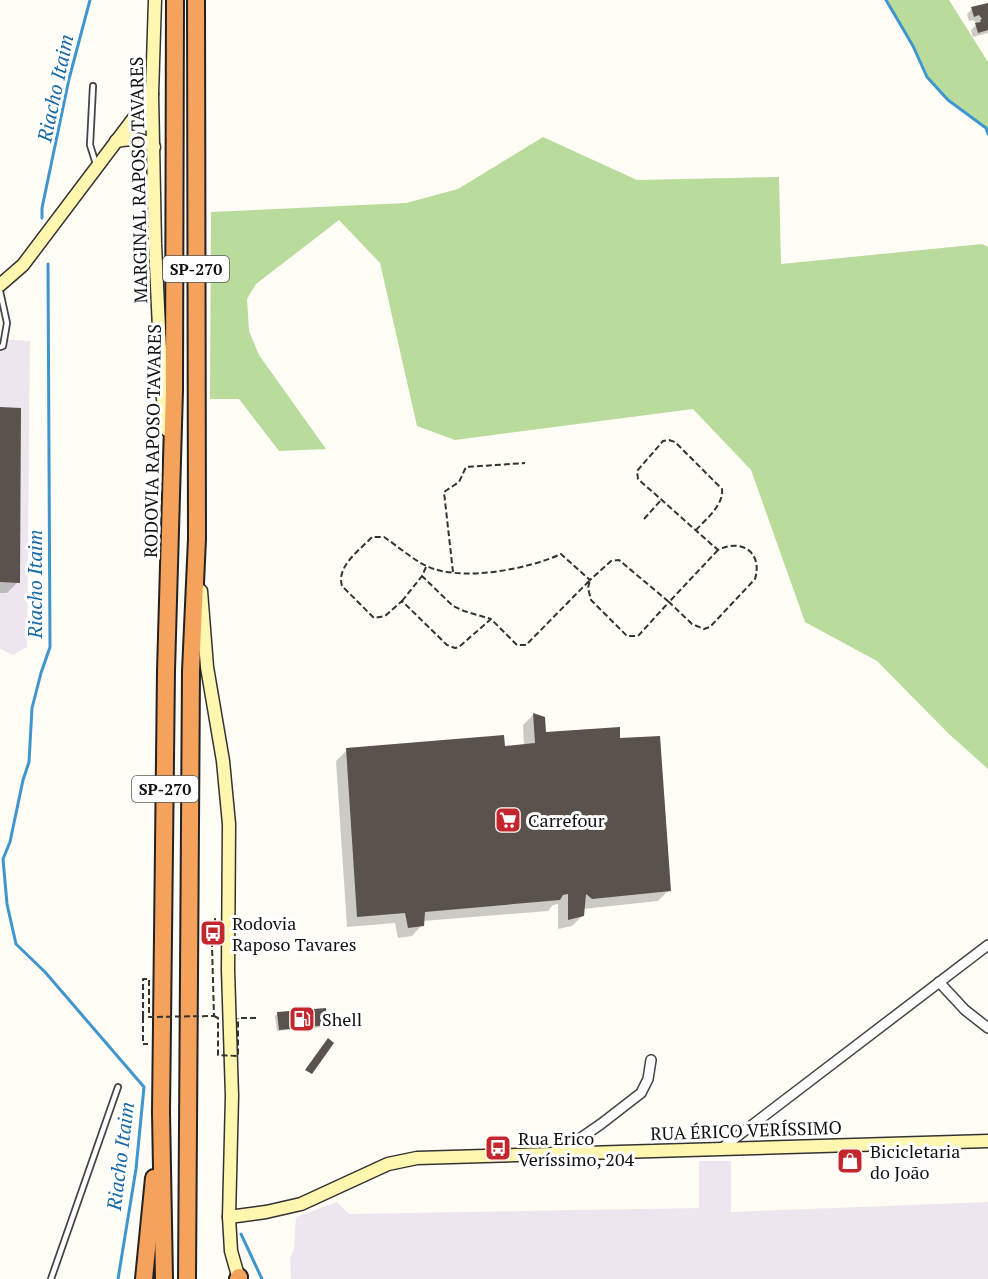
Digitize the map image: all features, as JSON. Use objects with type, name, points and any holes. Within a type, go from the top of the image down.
[{"type":"highway","name":"RODOVIA RAPOSO TAVARES","points":[[164,1279],[161,1112],[166,671],[174,390],[175,0]]},
{"type":"highway","name":"SP-270","points":[[187,1279],[191,671],[197,539],[196,0]]},
{"type":"highway","points":[[144,1279],[161,1112]]},
{"type":"main road","name":"MARGINAL RAPOSO TAVARES","points":[[155,0],[152,94],[155,244],[162,391],[172,466]]},
{"type":"main road","points":[[0,285],[23,265],[152,94]]},
{"type":"main road","points":[[116,141],[140,139],[154,147]]},
{"type":"main road","points":[[197,539],[207,667],[223,761],[229,824],[228,970],[232,1135],[229,1217],[231,1251],[239,1278]]},
{"type":"main road","name":"RUA ÉRICO VERÍSSIMO","points":[[229,1217],[301,1204],[388,1164],[417,1158],[988,1141]]},
{"type":"street","points":[[722,1148],[988,945]]},
{"type":"street","points":[[939,982],[965,1010],[988,1028]]},
{"type":"street","points":[[559,1153],[641,1093],[648,1079],[651,1060]]},
{"type":"lane","points":[[93,86],[90,145],[97,166]]},
{"type":"lane","points":[[0,291],[7,323],[3,346],[0,347]]},
{"type":"lane","points":[[51,1279],[118,1087]]},
{"type":"path","points":[[696,530],[720,503],[723,496],[722,489],[675,442],[663,441],[637,471],[638,479],[718,550]]},
{"type":"path","points":[[453,572],[444,492],[459,482],[466,466],[525,463]]},
{"type":"path","points":[[644,519],[662,500]]},
{"type":"path","points":[[426,566],[422,576],[402,601],[385,616],[374,618],[342,586],[340,579],[342,570],[372,537],[377,536],[384,537],[426,566],[435,569],[453,572],[504,571],[531,566],[561,554],[590,580]]},
{"type":"path","points":[[422,576],[453,606],[491,619],[517,645],[526,645],[590,580],[611,561],[619,560],[669,603],[692,624],[704,629],[710,627],[755,579],[758,570],[756,560],[747,548],[732,545],[718,550],[669,603],[638,636],[627,636],[591,600],[588,588],[590,580]]},
{"type":"path","points":[[402,601],[447,645],[454,648],[459,647],[491,619]]},
{"type":"path","points":[[212,945],[214,1016]]},
{"type":"path","points":[[162,1044],[143,1044],[143,979],[149,979],[149,1017],[218,1017],[218,1055],[238,1056],[238,1018],[258,1018]]},
{"type":"shaded area","points":[[0,339],[30,341],[27,647],[13,655],[0,649]]},
{"type":"shaded area","points":[[699,1161],[731,1161],[731,1212],[988,1202],[988,1279],[291,1279],[290,1259],[294,1248],[296,1217],[337,1202],[349,1214],[699,1208]]},
{"type":"green space","points":[[887,0],[949,0],[988,62],[988,134],[986,128],[948,100],[927,77],[913,46]]},
{"type":"green space","points":[[543,137],[637,180],[779,177],[781,264],[982,244],[988,247],[988,769],[949,734],[877,661],[805,622],[751,470],[693,409],[455,440],[417,426],[380,263],[339,220],[256,284],[247,299],[249,331],[259,355],[326,449],[279,451],[239,399],[210,399],[211,212],[406,203],[458,189]]},
{"type":"building","points":[[988,3],[988,30],[978,33],[975,23],[981,22],[982,19],[979,15],[974,17],[971,7]]},
{"type":"building","points":[[0,407],[21,408],[20,583],[0,582]]},
{"type":"building","name":"Carrefour","points":[[533,713],[545,717],[546,732],[620,727],[620,738],[660,736],[671,891],[592,899],[586,894],[584,916],[568,920],[568,894],[563,895],[560,900],[425,912],[424,926],[408,928],[405,913],[357,917],[346,748],[504,735],[505,746],[535,743]]},
{"type":"building","name":"Shell","points":[[326,1008],[327,1025],[279,1030],[277,1012]]},
{"type":"building","points":[[328,1038],[334,1043],[312,1074],[305,1070]]},
{"type":"waterway","name":"Riacho Itaim","points":[[42,218],[42,208],[69,79],[90,0]]},
{"type":"waterway","points":[[886,0],[913,46],[927,77],[948,100],[986,128],[988,134]]},
{"type":"waterway","name":"Riacho Itaim","points":[[48,264],[50,647],[32,708],[29,762],[10,842],[3,859],[7,904],[16,944],[45,972],[144,1087],[136,1169],[118,1279]]},
{"type":"waterway","points":[[241,1234],[262,1279]]},
{"type":"place","name":"Carrefour","points":[[508,820]]},
{"type":"place","name":"Rodovia Raposo Tavares","points":[[213,933]]},
{"type":"place","name":"Shell","points":[[302,1019]]},
{"type":"place","name":"Rua Erico Veríssimo, 204","points":[[498,1148]]},
{"type":"place","name":"Bicicletaria do João","points":[[850,1161]]}]
